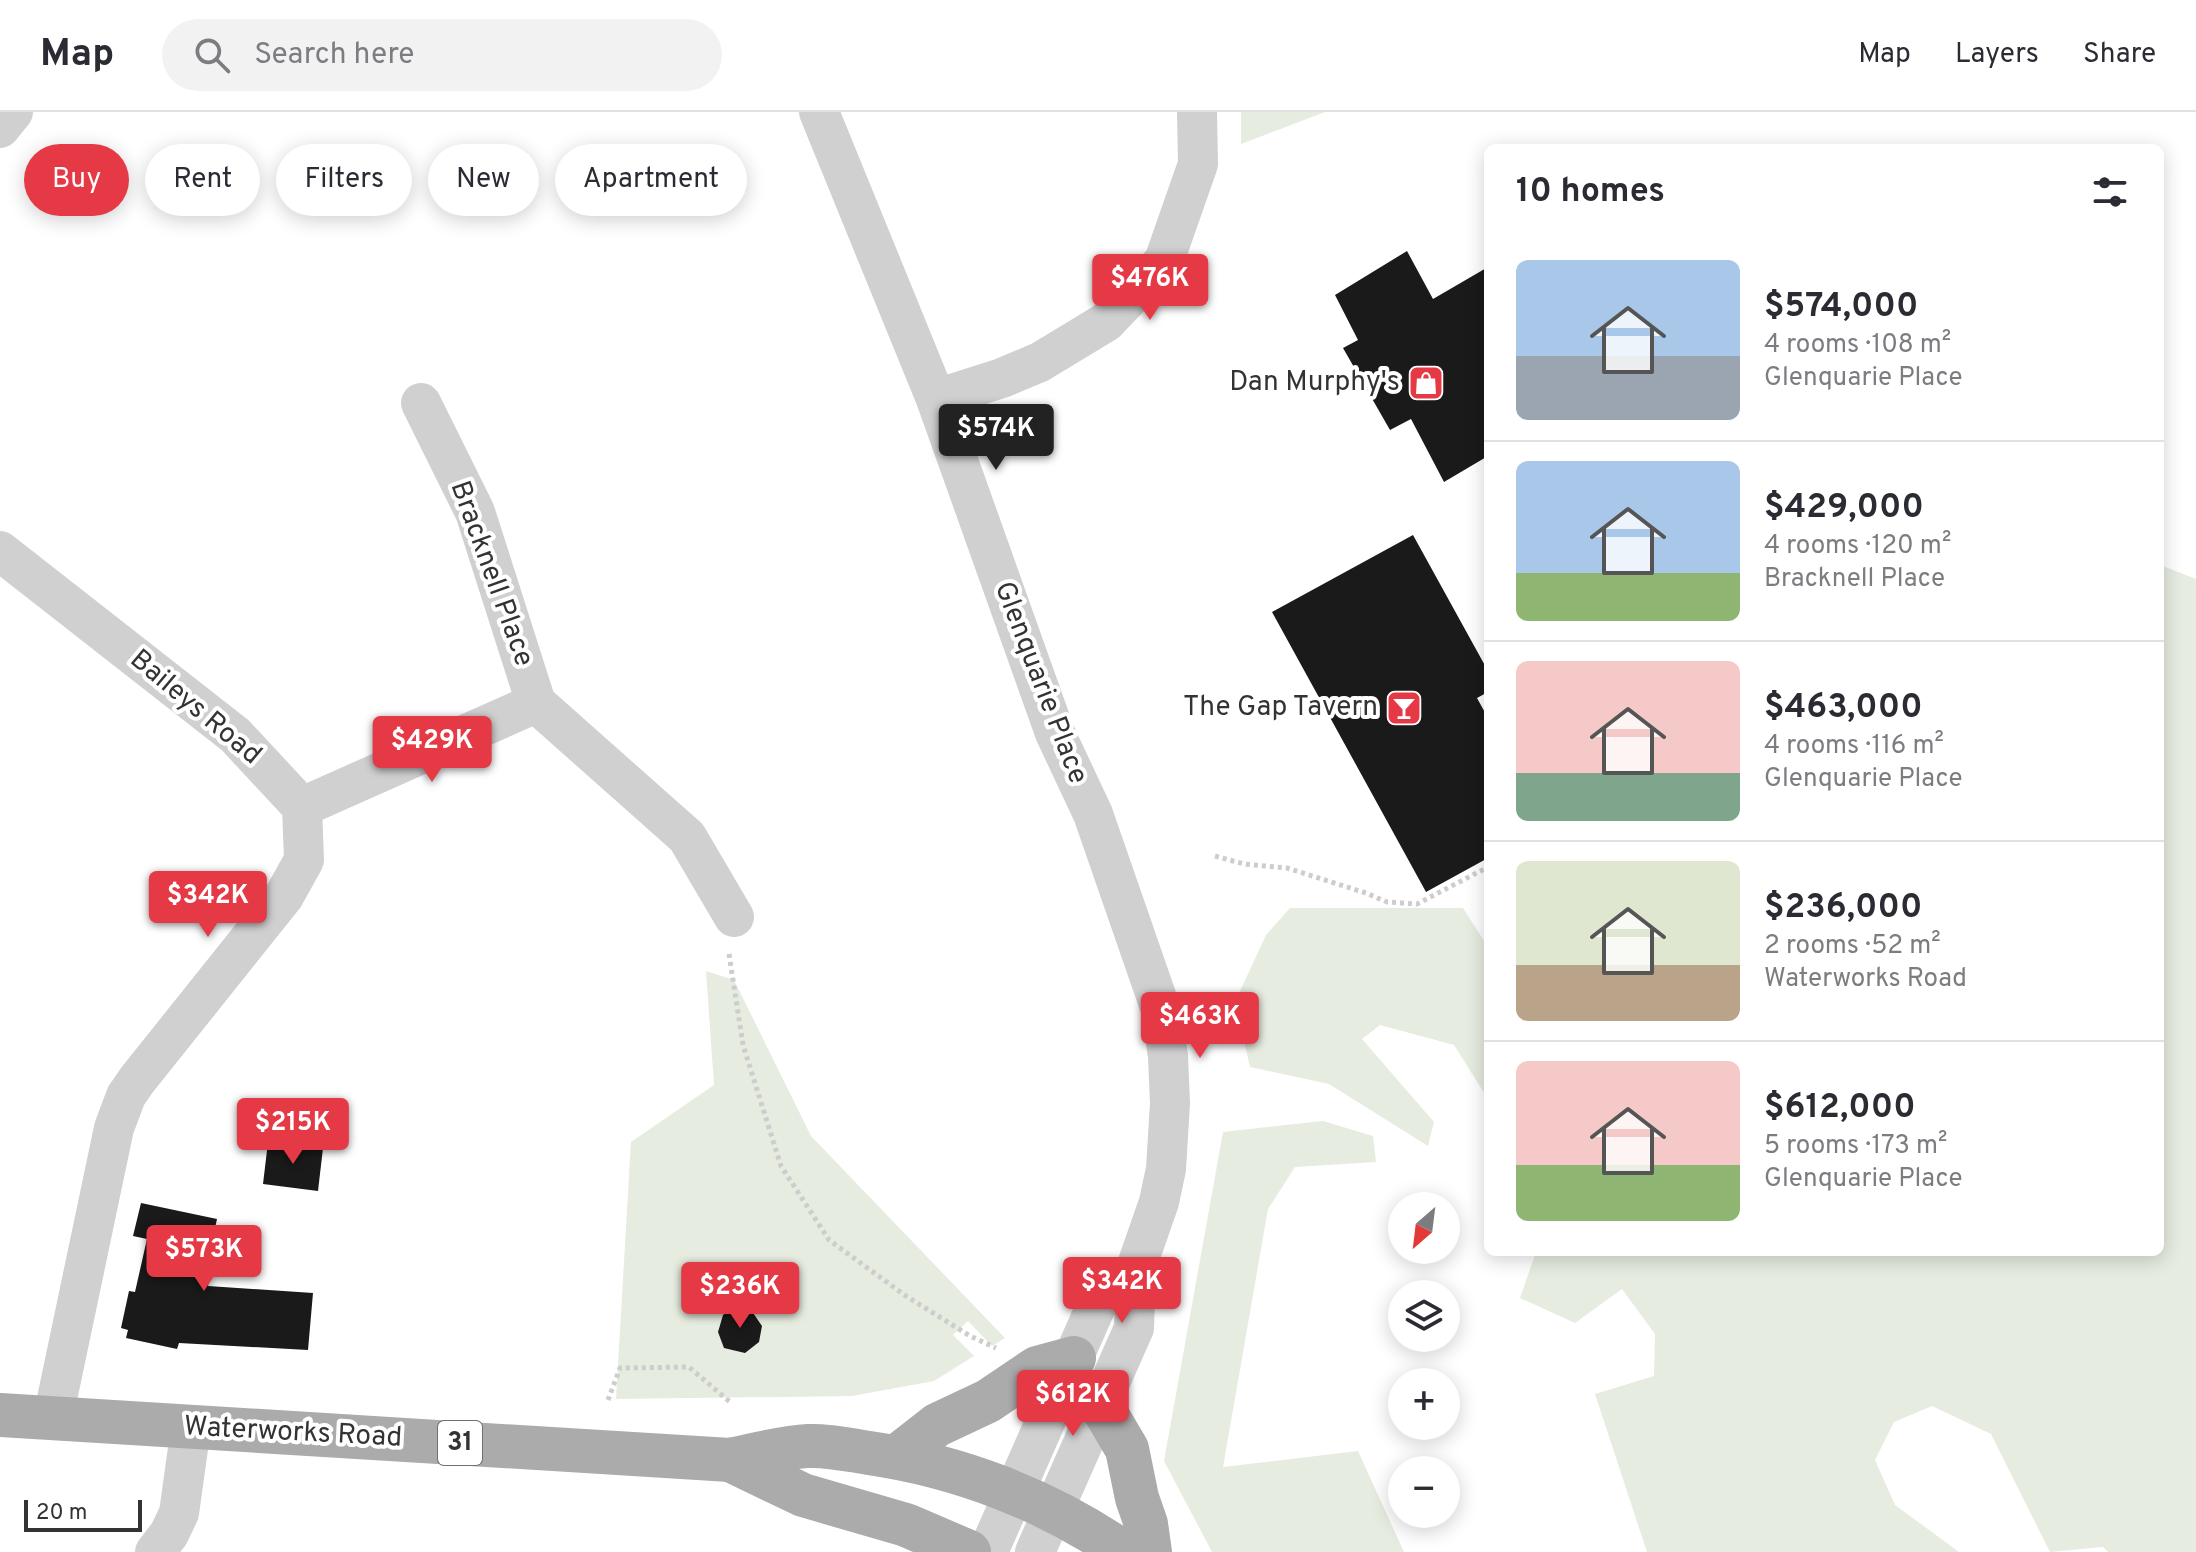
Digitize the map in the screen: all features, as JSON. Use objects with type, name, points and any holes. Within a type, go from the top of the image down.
[{"type":"main road","points":[[896,1457],[937,1425],[988,1401],[1037,1368],[1074,1358]]},
{"type":"main road","points":[[1101,1405],[1127,1449],[1150,1552]]},
{"type":"main road","name":"Waterworks Road","points":[[0,1415],[730,1460],[808,1446],[896,1457],[989,1482],[1053,1512],[1123,1552]]},
{"type":"main road","name":"Waterworks Road","points":[[730,1460],[803,1495],[906,1525],[969,1552]]},
{"type":"street","points":[[0,128],[13,112]]},
{"type":"street","name":"Glenquarie Place","points":[[819,112],[936,399],[1055,733],[1093,814],[1161,1010],[1169,1072],[1169,1143],[1159,1202],[1136,1268],[1134,1328],[1035,1552]]},
{"type":"street","points":[[936,399],[1040,362],[1106,322],[1164,261],[1198,164],[1197,112]]},
{"type":"street","name":"Bracknell Place","points":[[421,403],[475,512],[536,703],[687,837],[734,917]]},
{"type":"street","name":"Baileys Road","points":[[0,551],[235,735],[302,807]]},
{"type":"street","name":"Bracknell Place","points":[[302,807],[536,703]]},
{"type":"street","points":[[53,1418],[119,1112],[137,1080],[284,896],[304,860],[302,807]]},
{"type":"street","name":"Glenquarie Place","points":[[988,1552],[1097,1304],[1136,1268]]},
{"type":"street","points":[[155,1552],[169,1534],[179,1513],[191,1427]]},
{"type":"path","points":[[1215,856],[1244,864],[1287,868],[1387,902],[1417,904],[1484,869]]},
{"type":"path","points":[[734,917],[729,956],[743,1045],[781,1166],[829,1240],[906,1296],[970,1336],[1003,1351]]},
{"type":"path","points":[[608,1400],[620,1368],[689,1367],[730,1402]]},
{"type":"shaded area","points":[[1241,112],[1325,112],[1241,144]]},
{"type":"shaded area","points":[[2164,567],[2196,579],[2196,1552],[2108,1552],[2103,1547],[2050,1552],[1991,1434],[1932,1406],[1894,1422],[1875,1460],[1895,1505],[1959,1552],[1647,1552],[1595,1394],[1654,1376],[1655,1334],[1622,1289],[1575,1323],[1520,1298],[1535,1256],[2164,1256]]},
{"type":"shaded area","points":[[1290,908],[1463,908],[1484,941],[1484,1093],[1454,1045],[1380,1025],[1362,1039],[1434,1122],[1428,1146],[1329,1084],[1250,1067],[1235,1002],[1266,935]]},
{"type":"shaded area","points":[[706,971],[734,980],[811,1136],[1005,1338],[992,1346],[968,1321],[953,1335],[974,1356],[934,1381],[852,1396],[616,1399],[631,1142],[714,1085]]},
{"type":"shaded area","points":[[1323,1121],[1373,1136],[1376,1162],[1295,1167],[1268,1209],[1223,1467],[1358,1451],[1388,1517],[1388,1528],[1393,1528],[1404,1552],[1212,1552],[1164,1461],[1223,1132]]},
{"type":"building","name":"Dan Murphy's","points":[[1407,251],[1433,299],[1484,269],[1484,458],[1444,482],[1411,419],[1390,430],[1343,348],[1358,340],[1335,295]]},
{"type":"building","name":"The Gap Tavern","points":[[1413,535],[1484,664],[1484,694],[1477,698],[1484,711],[1484,860],[1426,892],[1272,612]]},
{"type":"building","points":[[268,1142],[323,1148],[318,1191],[263,1184]]},
{"type":"building","points":[[141,1203],[217,1219],[207,1266],[211,1268],[208,1286],[313,1293],[308,1350],[179,1343],[177,1349],[126,1338],[128,1330],[121,1328],[129,1291],[135,1292],[147,1239],[133,1236]]},
{"type":"building","points":[[737,1306],[751,1310],[762,1326],[759,1342],[745,1353],[724,1348],[718,1332],[723,1315]]},
{"type":"place","name":"Dan Murphy's","points":[[1426,383]]},
{"type":"place","name":"The Gap Tavern","points":[[1404,708]]}]
